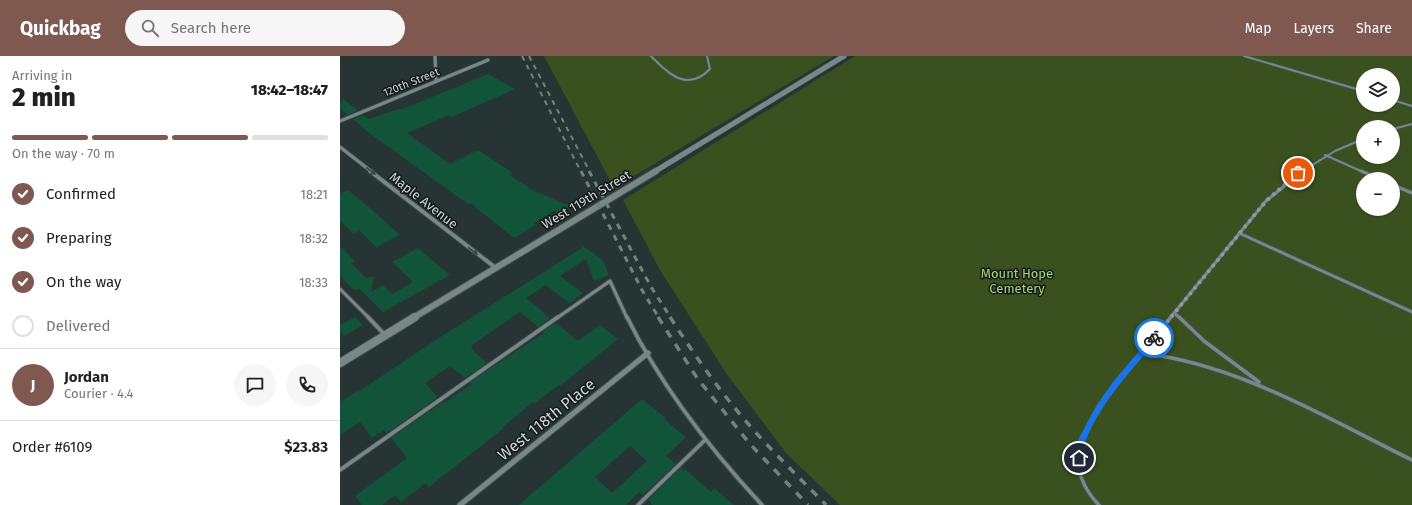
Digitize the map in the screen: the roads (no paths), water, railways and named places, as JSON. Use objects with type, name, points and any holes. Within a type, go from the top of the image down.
[{"type":"street","points":[[435,56],[436,81]]},
{"type":"street","name":"West 119th Street","points":[[340,363],[844,56]]},
{"type":"street","name":"120th Street","points":[[340,121],[488,60]]},
{"type":"street","name":"Maple Avenue","points":[[340,147],[496,268]]},
{"type":"street","name":"West 118th Place","points":[[460,505],[648,353]]},
{"type":"lane","points":[[651,56],[673,77],[687,81],[699,78],[708,72],[710,69],[708,56]]},
{"type":"lane","points":[[1244,56],[1356,89]]},
{"type":"lane","points":[[1400,102],[1412,106]]},
{"type":"lane","points":[[1400,127],[1412,124]]},
{"type":"lane","points":[[1099,505],[1094,501],[1083,484],[1079,467],[1079,450],[1082,440],[1100,407],[1115,385],[1272,196],[1293,177],[1324,155],[1356,142]]},
{"type":"lane","points":[[1324,155],[1364,172]]},
{"type":"lane","points":[[1400,188],[1412,193]]},
{"type":"lane","points":[[1240,233],[1412,312]]},
{"type":"lane","points":[[340,470],[610,281],[632,327],[705,440],[762,505]]},
{"type":"lane","points":[[340,289],[386,335]]},
{"type":"lane","points":[[1174,313],[1204,341],[1264,386]]},
{"type":"lane","points":[[1142,353],[1168,355],[1198,363],[1264,386],[1412,460]]},
{"type":"lane","points":[[638,505],[705,440]]},
{"type":"railway","points":[[522,56],[581,172]]},
{"type":"railway","points":[[529,56],[590,172]]},
{"type":"railway","points":[[581,171],[642,290],[659,318]]},
{"type":"railway","points":[[589,171],[651,287],[671,318]]},
{"type":"railway","points":[[658,317],[697,378],[750,444],[808,505]]},
{"type":"railway","points":[[670,317],[725,396],[767,445],[826,505]]},
{"type":"park label","name":"Mount Hope Cemetery","points":[[1017,280]]}]
